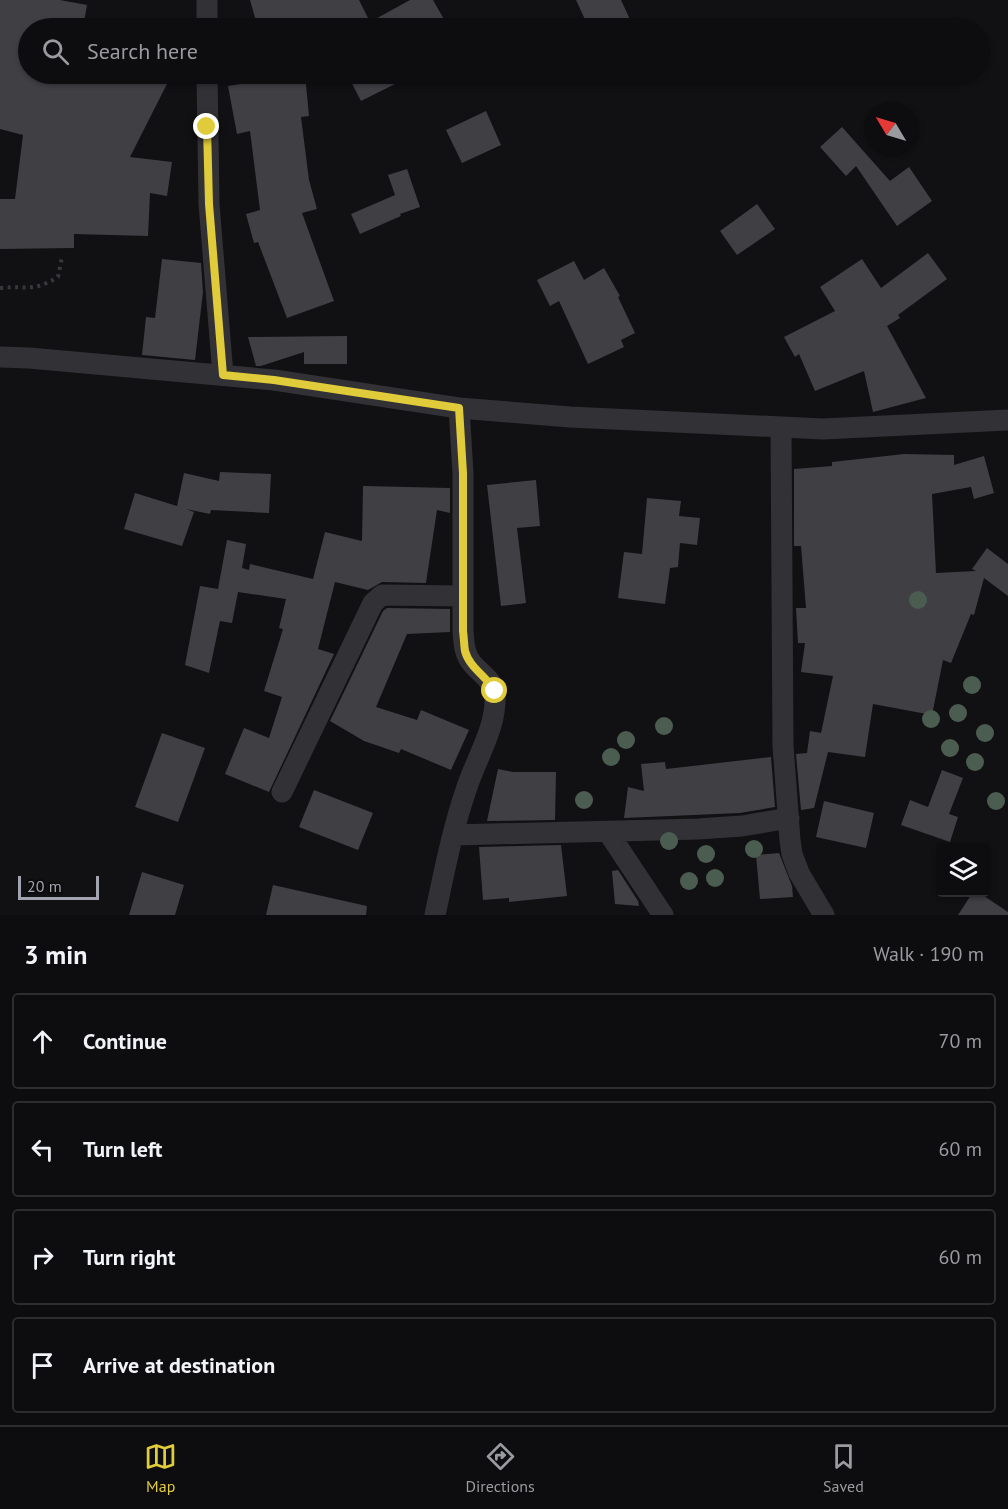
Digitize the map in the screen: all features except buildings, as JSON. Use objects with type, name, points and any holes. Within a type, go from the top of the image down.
[{"type":"street","points":[[207,0],[207,18]]},
{"type":"street","points":[[207,84],[209,204],[223,375]]},
{"type":"street","points":[[0,357],[274,380],[459,408],[570,417],[823,429],[1008,420]]},
{"type":"street","points":[[435,915],[466,789],[490,730],[495,710],[495,691],[490,681],[470,662],[465,652],[463,473],[459,408]]},
{"type":"street","points":[[781,428],[783,746],[792,854],[808,891],[824,915]]},
{"type":"street","points":[[282,792],[373,603],[382,595],[463,596]]},
{"type":"street","points":[[453,835],[608,832],[742,826],[789,818]]},
{"type":"street","points":[[608,832],[663,915]]},
{"type":"path","points":[[0,288],[16,286],[26,289],[46,284],[58,277],[62,257]]},
{"type":"route","points":[[207,127],[209,204],[223,375],[274,380],[459,408],[463,473],[462,554],[465,652],[470,662],[490,681],[495,691]]}]
